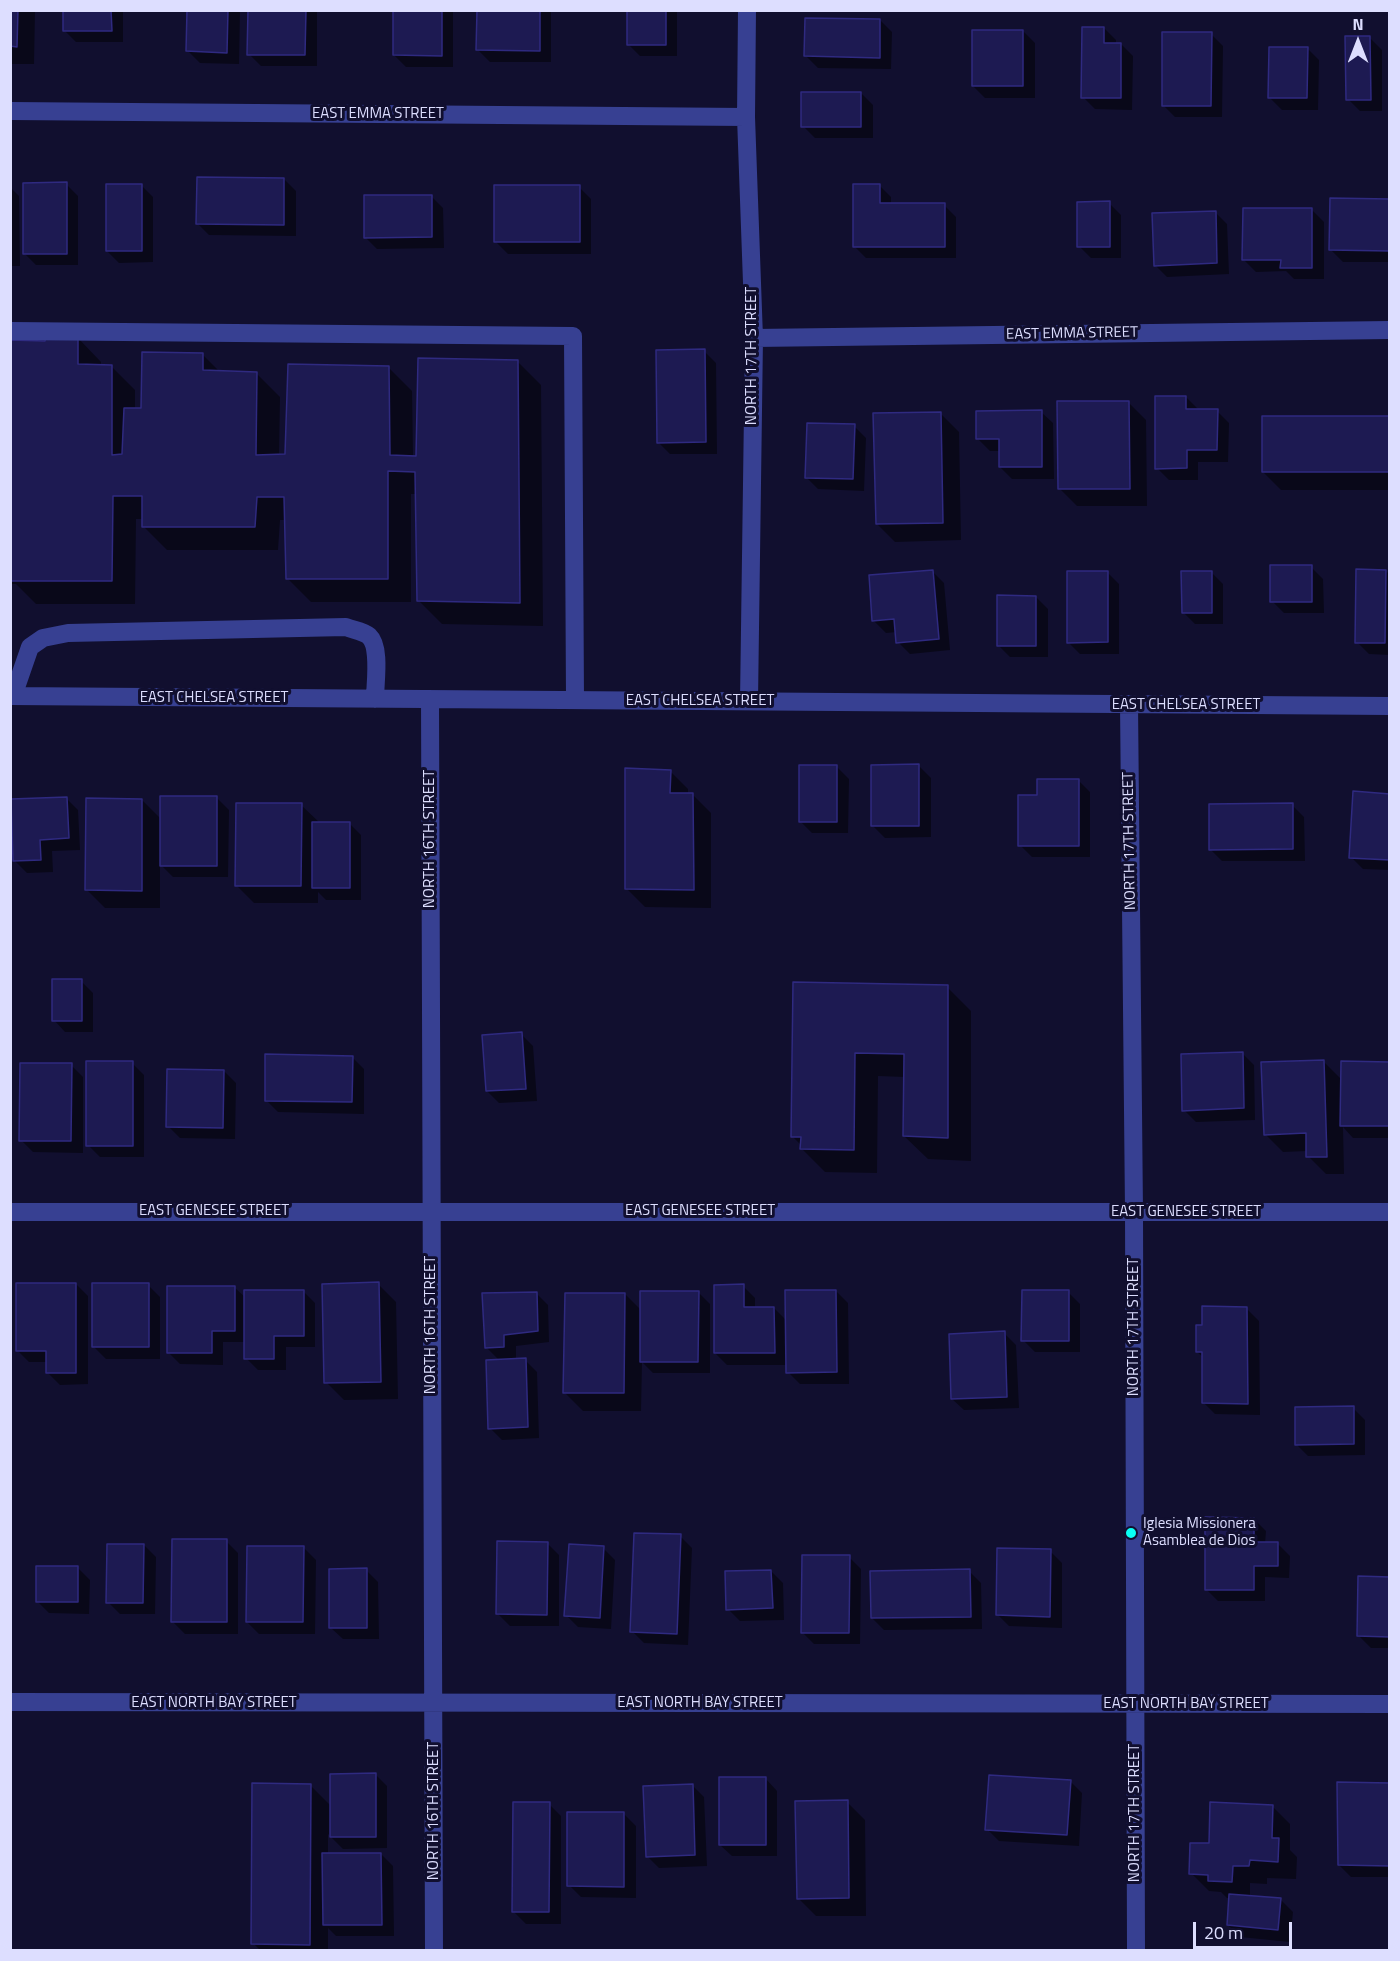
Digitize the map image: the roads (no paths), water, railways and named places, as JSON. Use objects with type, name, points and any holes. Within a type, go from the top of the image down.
[{"type":"street","name":"NORTH 17TH STREET","points":[[747,10],[746,117],[754,338],[749,701]]},
{"type":"street","name":"EAST EMMA STREET","points":[[10,111],[746,117]]},
{"type":"street","name":"EAST EMMA STREET","points":[[754,338],[1389,330]]},
{"type":"street","points":[[10,331],[573,336],[574,700]]},
{"type":"street","points":[[12,696],[30,647],[43,638],[68,633],[346,627],[367,634],[374,642],[375,699]]},
{"type":"street","name":"EAST CHELSEA STREET","points":[[12,696],[1389,706]]},
{"type":"street","name":"NORTH 16TH STREET","points":[[430,699],[434,1950]]},
{"type":"street","name":"NORTH 17TH STREET","points":[[1129,704],[1134,1212],[1136,1950]]},
{"type":"street","name":"EAST GENESEE STREET","points":[[10,1212],[1389,1212]]},
{"type":"street","name":"EAST NORTH BAY STREET","points":[[10,1702],[1389,1704]]},
{"type":"place","name":"Iglesia Missionera Asamblea de Dios","points":[[1131,1533]]}]
